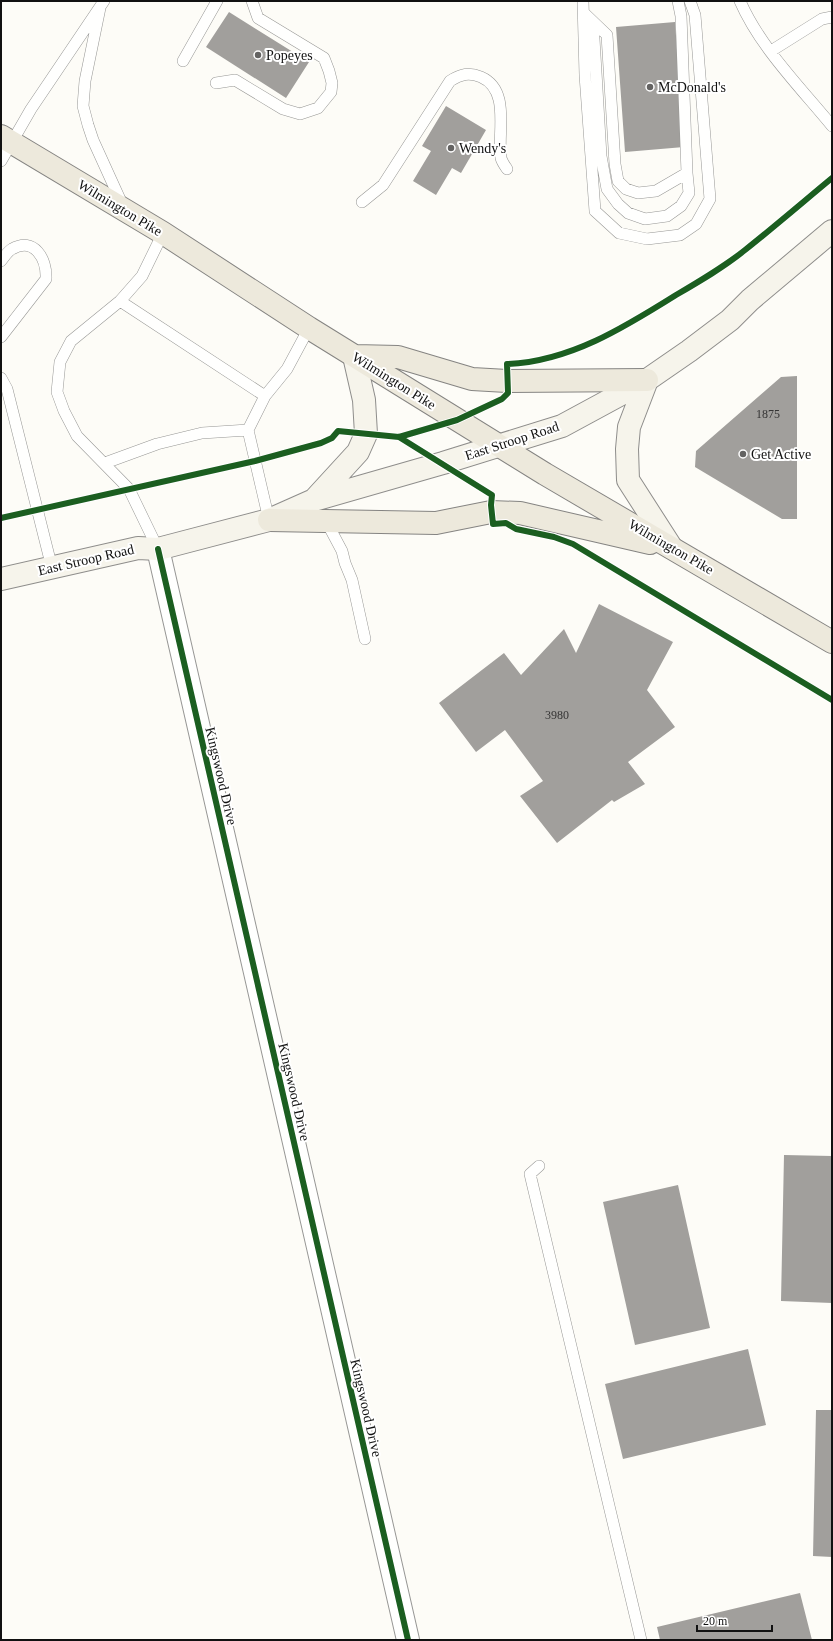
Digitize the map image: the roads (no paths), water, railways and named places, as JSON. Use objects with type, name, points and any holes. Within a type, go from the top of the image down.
[{"type":"main road","name":"Wilmington Pike","points":[[4,146],[163,233],[309,328],[499,446],[832,642]]},
{"type":"main road","name":"East Stroop Road","points":[[1,579],[138,548],[158,549],[269,520],[314,500],[562,426],[647,380],[730,320],[750,300],[832,231]]},
{"type":"main road","points":[[314,500],[358,452],[366,434],[364,400],[354,356],[398,357],[472,379],[514,381],[647,380],[629,427],[627,449],[628,480],[671,548]]},
{"type":"main road","points":[[269,520],[436,523],[491,512],[520,513],[671,548]]},
{"type":"street","name":"Kingswood Drive","points":[[158,549],[408,1640]]},
{"type":"lane","points":[[183,61],[217,1]]},
{"type":"lane","points":[[216,83],[235,80],[283,109],[300,114],[318,108],[331,92],[332,83],[324,58],[258,18],[252,1]]},
{"type":"lane","points":[[583,1],[585,74],[595,211],[620,233],[647,239],[680,235],[696,224],[710,199],[695,15],[690,1]]},
{"type":"lane","points":[[593,22],[601,156],[607,189],[618,204],[628,214],[645,219],[667,216],[681,206],[689,193],[681,16],[678,1]]},
{"type":"lane","points":[[740,1],[748,19],[771,51],[832,126]]},
{"type":"lane","points":[[4,146],[31,109],[102,4]]},
{"type":"lane","points":[[102,4],[85,81],[83,106],[93,140],[126,212]]},
{"type":"lane","points":[[584,13],[607,35],[615,164],[618,181],[626,189],[638,193],[656,191],[687,173]]},
{"type":"lane","points":[[771,51],[822,19],[832,18]]},
{"type":"lane","points":[[362,202],[383,185],[450,80],[462,74],[474,74],[488,80],[498,94],[501,104],[502,160],[507,169]]},
{"type":"lane","points":[[158,549],[129,489],[78,436],[64,410],[57,392],[60,362],[72,341],[120,301],[142,276],[163,233]]},
{"type":"lane","points":[[1,261],[11,249],[24,245],[34,248],[42,256],[46,268],[46,279],[1,337]]},
{"type":"lane","points":[[120,301],[265,396]]},
{"type":"lane","points":[[269,520],[248,430],[265,396],[287,369],[309,328]]},
{"type":"lane","points":[[1,378],[7,389],[52,568]]},
{"type":"lane","points":[[105,463],[156,444],[202,432],[248,430]]},
{"type":"lane","points":[[314,500],[342,551],[352,580],[365,639]]},
{"type":"lane","points":[[539,1166],[530,1174],[641,1640]]},
{"type":"place","name":"Popeyes","points":[[258,55]]},
{"type":"place","name":"McDonald's","points":[[650,87]]},
{"type":"place","name":"Wendy's","points":[[451,148]]},
{"type":"place","name":"Get Active","points":[[743,454]]}]
